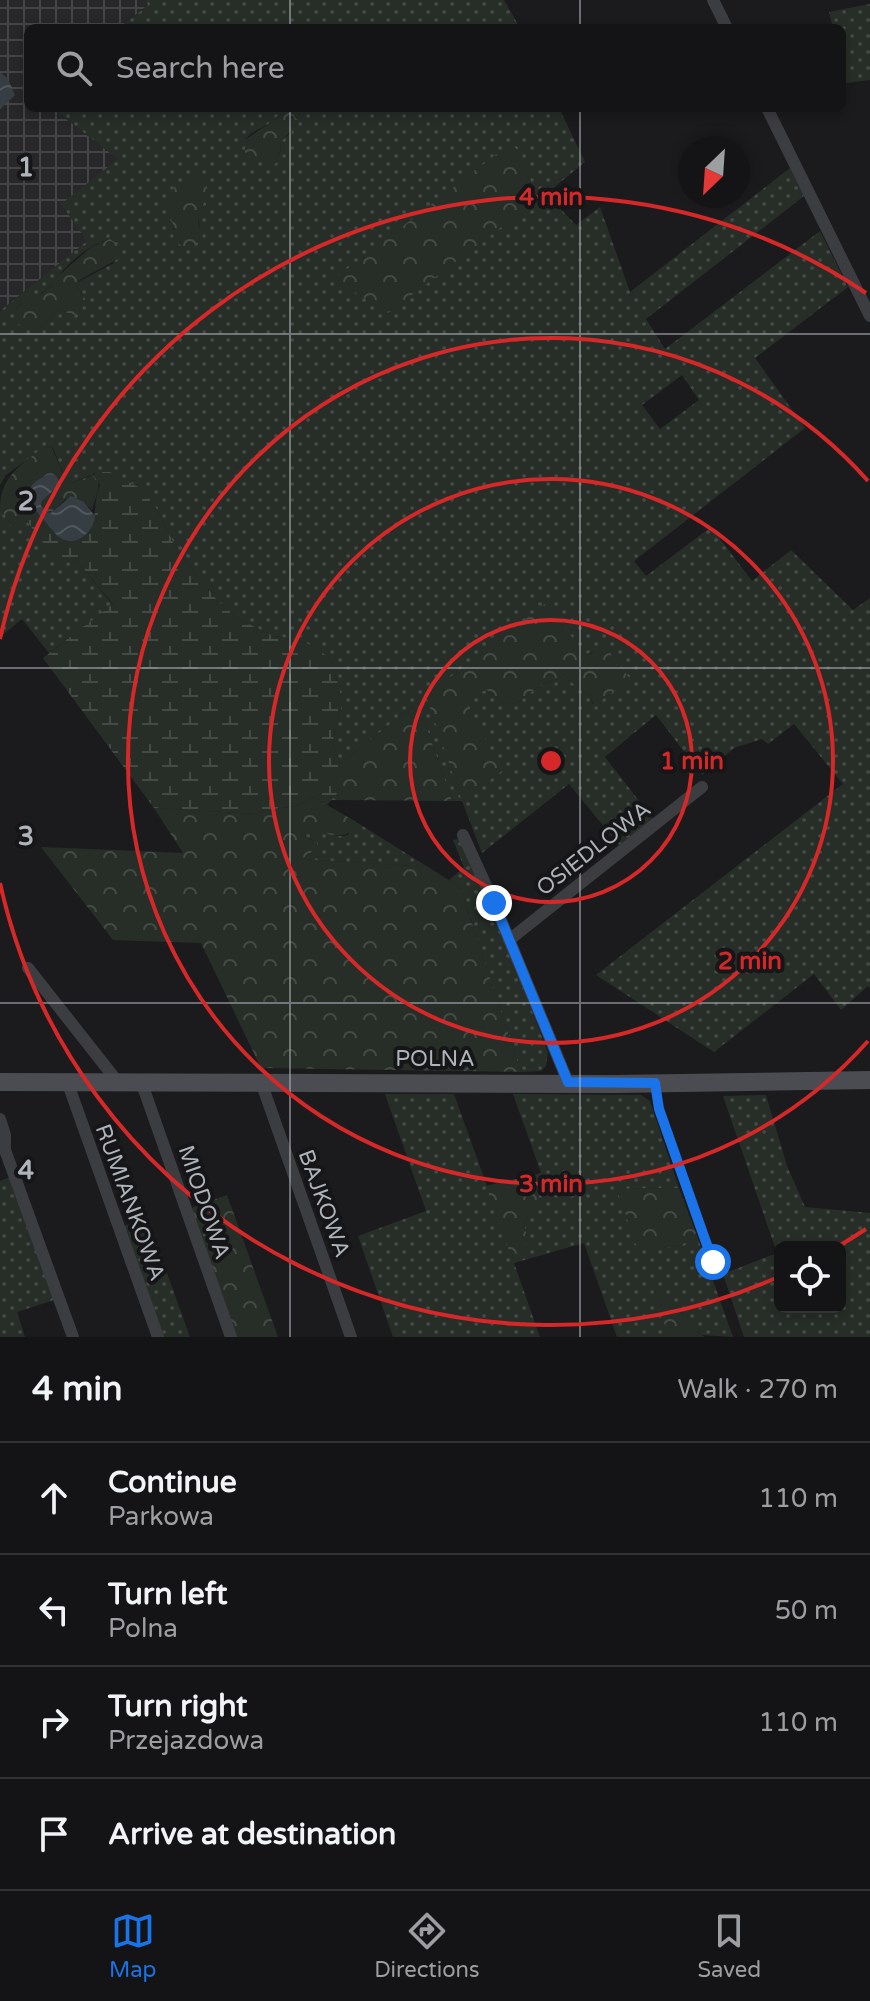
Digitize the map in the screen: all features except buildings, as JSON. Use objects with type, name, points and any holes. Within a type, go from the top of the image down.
[{"type":"street","points":[[713,0],[725,24]]},
{"type":"street","points":[[769,112],[869,311]]},
{"type":"street","name":"OSIEDLOWA","points":[[509,940],[702,787]]},
{"type":"street","points":[[463,835],[568,1082]]},
{"type":"street","points":[[28,968],[117,1081]]},
{"type":"street","name":"POLNA","points":[[0,1082],[655,1083],[870,1080]]},
{"type":"street","name":"RUMIANKOWA","points":[[67,1081],[158,1337]]},
{"type":"street","name":"MIODOWA","points":[[141,1081],[231,1337]]},
{"type":"street","name":"BAJKOWA","points":[[261,1082],[351,1337]]},
{"type":"street","points":[[0,1119],[5,1150],[73,1337]]},
{"type":"lane","points":[[655,1083],[659,1109],[713,1262]]},
{"type":"shaded area","points":[[0,0],[145,0],[148,5],[124,24],[24,24],[24,112],[57,112],[118,159],[88,241],[0,311]]},
{"type":"green space","points":[[145,0],[504,0],[518,24],[124,24],[148,5]]},
{"type":"green space","points":[[870,4],[870,80],[846,83],[846,24],[832,24],[829,12]]},
{"type":"green space","points":[[57,112],[561,112],[585,162],[546,194],[576,225],[600,207],[630,292],[738,208],[750,208],[750,199],[790,168],[804,196],[646,319],[665,349],[820,231],[848,287],[755,358],[805,428],[634,561],[646,576],[711,527],[752,581],[791,550],[853,610],[870,598],[870,988],[868,986],[841,1010],[814,974],[714,1052],[596,975],[843,784],[794,724],[768,744],[762,739],[734,748],[702,775],[656,715],[605,757],[653,819],[619,845],[569,784],[482,853],[462,801],[452,801],[425,723],[412,707],[340,764],[333,744],[341,697],[332,660],[299,640],[273,636],[235,617],[217,600],[177,550],[155,506],[98,472],[71,483],[66,481],[53,448],[46,446],[6,475],[0,485],[0,311],[87,241],[61,204],[118,159]],"holes":[[[278,116],[292,132],[281,141],[280,155],[255,156],[245,140]],[[511,144],[526,164],[532,204]],[[204,202],[198,215],[200,231],[173,235],[173,225]],[[111,239],[114,263],[78,282],[77,287],[83,295],[73,315],[60,310],[41,327],[14,312],[24,301],[41,294],[63,270],[96,244]],[[682,375],[699,400],[660,429],[642,405]],[[549,602],[583,656],[600,649],[593,705],[590,696],[565,677],[542,684],[516,704],[505,703],[487,690],[473,692],[465,701],[426,696]]]},
{"type":"green space","points":[[286,112],[297,119],[297,125],[281,141],[279,161],[273,165],[262,158],[251,158],[245,152],[245,140]]},
{"type":"green space","points":[[511,143],[529,165],[532,204],[388,313],[334,279]]},
{"type":"green space","points":[[197,176],[207,187],[198,223],[203,235],[193,245],[184,246],[177,242],[173,234],[167,201],[174,187]]},
{"type":"green space","points":[[110,239],[122,248],[118,259],[78,281],[77,287],[86,300],[81,312],[73,315],[60,310],[33,331],[19,325],[14,311],[25,299],[43,293],[91,247]]},
{"type":"green space","points":[[46,446],[52,448],[66,481],[71,483],[93,475],[96,479],[98,491],[92,510],[84,502],[66,499],[51,513],[46,512],[41,506],[42,501],[57,487],[33,508],[36,511],[13,529],[0,507],[4,486],[23,463]]},
{"type":"green space","points":[[110,472],[138,487],[155,506],[177,550],[217,600],[235,617],[273,636],[299,640],[315,647],[332,660],[341,697],[333,744],[340,764],[340,783],[339,791],[327,805],[313,797],[297,806],[258,814],[154,808],[43,658],[113,604],[74,557],[62,567],[25,519],[36,511],[43,519],[77,539],[85,534],[94,516],[100,485],[93,475]]},
{"type":"green space","points":[[0,507],[13,528],[25,519],[62,566],[74,557],[113,605],[49,653],[22,619],[0,637]]},
{"type":"green space","points":[[549,601],[583,655],[604,645],[630,679],[594,706],[590,696],[565,677],[542,684],[516,704],[505,703],[487,690],[473,692],[465,701],[502,771],[462,801],[426,696]]},
{"type":"green space","points":[[412,707],[425,723],[452,801],[330,800],[339,791],[340,764]]},
{"type":"green space","points":[[313,797],[353,820],[348,833],[342,835],[306,833],[305,836],[317,843],[318,847],[302,859],[428,867],[460,887],[521,1072],[261,1068],[201,943],[113,940],[41,847],[183,853],[154,808],[258,814],[297,806]]},
{"type":"green space","points":[[353,820],[428,867],[302,859],[309,854],[313,840],[305,836],[306,833],[348,835]]},
{"type":"green space","points":[[459,839],[492,906],[548,1053],[546,1066],[541,1071],[521,1072],[460,887],[449,880],[464,867],[453,840]]},
{"type":"green space","points":[[385,1094],[454,1094],[511,1253],[520,1253],[525,1246],[524,1224],[545,1184],[513,1094],[641,1095],[650,1101],[679,1188],[617,1189],[637,1247],[678,1246],[696,1233],[733,1337],[702,1335],[687,1324],[681,1310],[654,1293],[669,1337],[617,1337],[584,1243],[514,1263],[540,1337],[393,1337],[358,1236],[426,1211]]},
{"type":"green space","points":[[766,1095],[787,1166],[805,1207],[870,1213],[870,1337],[744,1337],[723,1274],[774,1254],[774,1313],[846,1313],[846,1241],[774,1241],[774,1244],[723,1096]]},
{"type":"green space","points":[[541,1173],[545,1185],[524,1224],[525,1246],[520,1253],[510,1253],[486,1186]]},
{"type":"green space","points":[[10,1177],[54,1300],[17,1312],[25,1337],[0,1337],[0,1181]]},
{"type":"green space","points":[[679,1188],[696,1233],[678,1246],[637,1248],[617,1189]]},
{"type":"green space","points":[[227,1195],[278,1337],[234,1337],[189,1209]]},
{"type":"green space","points":[[147,1218],[190,1337],[164,1337],[124,1226]]},
{"type":"green space","points":[[653,1293],[664,1296],[677,1306],[690,1325],[705,1337],[669,1337]]},
{"type":"water","points":[[0,72],[8,79],[15,95],[0,109]]},
{"type":"water","points":[[48,475],[55,475],[59,481],[41,506],[51,513],[71,496],[84,502],[95,516],[91,528],[83,537],[71,541],[59,537],[30,499],[33,484]]},
{"type":"route","points":[[494,903],[568,1082],[655,1083],[659,1109],[713,1262]]}]
